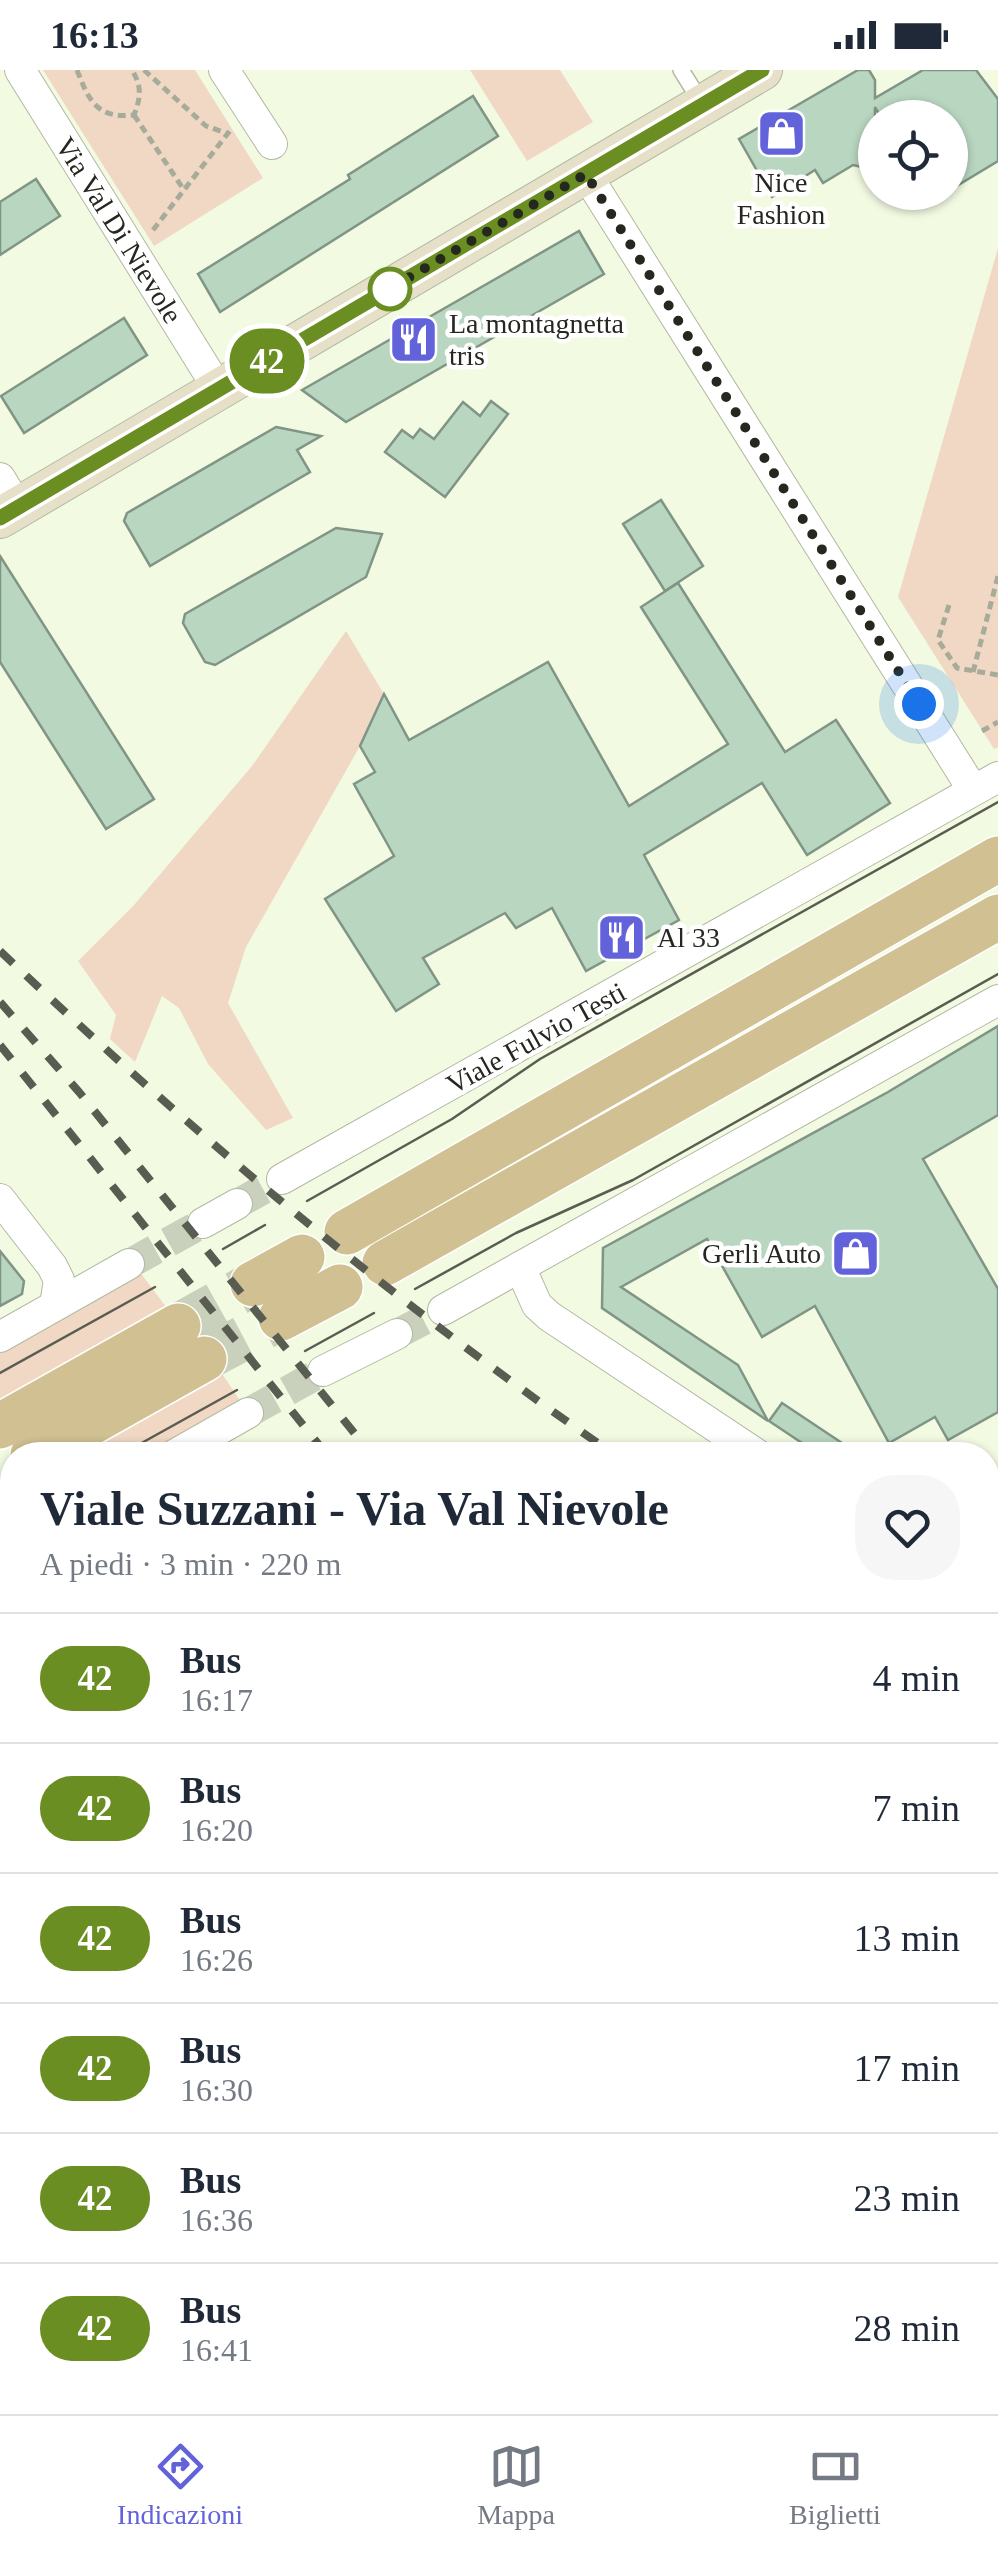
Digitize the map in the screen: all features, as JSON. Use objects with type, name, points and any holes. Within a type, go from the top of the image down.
[{"type":"main road","points":[[346,1232],[998,859]]},
{"type":"main road","points":[[385,1263],[998,917]]},
{"type":"main road","points":[[302,1256],[267,1301],[340,1287]]},
{"type":"main road","points":[[0,1426],[191,1342],[51,1442]]},
{"type":"street","name":"Via Val Di Nievole","points":[[20,70],[219,390]]},
{"type":"street","points":[[224,70],[272,144]]},
{"type":"street","points":[[6,501],[219,390],[762,70]]},
{"type":"street","points":[[586,174],[986,784]]},
{"type":"street","name":"Viale Fulvio Testi","points":[[282,1179],[986,784]]},
{"type":"street","points":[[443,1310],[998,1000]]},
{"type":"street","points":[[0,1199],[52,1266],[59,1280],[55,1305]]},
{"type":"street","points":[[204,1223],[237,1204]]},
{"type":"street","points":[[0,1337],[129,1264]]},
{"type":"street","points":[[520,1267],[537,1305],[550,1316],[739,1442]]},
{"type":"street","points":[[323,1371],[397,1334]]},
{"type":"street","points":[[204,1442],[248,1413]]},
{"type":"lane","points":[[680,70],[703,105]]},
{"type":"path","points":[[77,70],[88,96],[105,114],[134,115]]},
{"type":"path","points":[[132,70],[140,100],[134,115]]},
{"type":"path","points":[[136,77],[142,70],[206,126],[226,132]]},
{"type":"path","points":[[134,115],[184,190]]},
{"type":"path","points":[[146,241],[234,126]]},
{"type":"path","points":[[973,672],[998,576]]},
{"type":"path","points":[[949,604],[938,640],[957,668],[998,675]]},
{"type":"path","points":[[982,730],[998,722]]},
{"type":"shaded area","points":[[43,70],[195,70],[263,178],[154,246]]},
{"type":"shaded area","points":[[470,70],[560,70],[593,122],[527,161]]},
{"type":"shaded area","points":[[998,248],[998,747],[994,749],[898,597]]},
{"type":"shaded area","points":[[346,631],[384,694],[360,746],[246,947],[228,1003],[293,1118],[266,1130],[208,1064],[179,1008],[162,996],[135,1062],[110,1039],[116,1015],[78,961],[134,905],[252,766]]},
{"type":"shaded area","points":[[139,1271],[167,1308],[0,1404],[0,1351]]},
{"type":"shaded area","points":[[219,1369],[241,1402],[171,1442],[86,1442]]},
{"type":"building","points":[[858,70],[869,70],[875,80],[875,98],[923,70],[976,70],[998,99],[998,161],[968,179],[968,100],[858,100],[858,166],[853,165],[823,183],[815,170],[772,197],[739,139]]},
{"type":"building","points":[[473,96],[498,136],[220,312],[198,274]]},
{"type":"building","points":[[36,179],[60,216],[0,255],[0,202]]},
{"type":"building","points":[[579,231],[604,274],[346,422],[302,390]]},
{"type":"building","points":[[124,318],[147,355],[24,433],[1,396]]},
{"type":"building","points":[[491,401],[508,414],[445,497],[385,452],[402,430],[413,438],[420,429],[434,439],[463,402],[480,416]]},
{"type":"building","points":[[276,427],[321,436],[297,450],[310,472],[150,566],[124,521],[127,513]]},
{"type":"building","points":[[661,500],[703,566],[665,591],[623,524]]},
{"type":"building","points":[[336,528],[382,534],[366,577],[215,665],[205,662],[183,623],[185,614]]},
{"type":"building","points":[[0,556],[154,799],[106,829],[0,662]]},
{"type":"building","points":[[678,583],[785,752],[836,720],[890,803],[807,855],[762,783],[644,855],[679,920],[586,971],[552,908],[516,928],[505,913],[423,958],[439,984],[396,1011],[325,899],[394,856],[354,784],[375,772],[360,746],[384,694],[409,740],[548,662],[629,806],[728,744],[641,607]]},
{"type":"building","points":[[998,1026],[998,1115],[923,1159],[998,1289],[998,1412],[948,1440],[935,1417],[888,1442],[815,1306],[762,1337],[707,1239],[621,1287],[738,1365],[768,1421],[602,1308],[603,1248],[888,1092]]},
{"type":"building","points":[[0,1251],[24,1281],[22,1294],[0,1306]]},
{"type":"building","points":[[782,1403],[840,1442],[800,1442],[769,1421]]},
{"type":"tunnel","points":[[237,1204],[282,1179]]},
{"type":"tunnel","points":[[129,1264],[203,1223]]},
{"type":"tunnel","points":[[178,1326],[253,1284]]},
{"type":"tunnel","points":[[397,1334],[443,1310]]},
{"type":"tunnel","points":[[204,1359],[281,1318]]},
{"type":"tunnel","points":[[248,1413],[323,1371]]},
{"type":"tram line","points":[[307,1201],[452,1119],[540,1059],[998,802]]},
{"type":"tram line","points":[[415,1289],[516,1233],[633,1180],[998,974]]},
{"type":"tram line","points":[[223,1249],[265,1225]]},
{"type":"tram line","points":[[0,1373],[155,1287]]},
{"type":"tram line","points":[[305,1351],[374,1313]]},
{"type":"tram line","points":[[143,1442],[237,1390]]},
{"type":"railway","points":[[0,951],[146,1085],[298,1215],[454,1339],[597,1442]]},
{"type":"railway","points":[[0,1002],[79,1092],[362,1442]]},
{"type":"railway","points":[[0,1045],[317,1442]]},
{"type":"bus line","name":"42","points":[[0,518],[762,70]]},
{"type":"place","name":"Nice Fashion","points":[[781,134]]},
{"type":"place","name":"La montagnetta tris","points":[[414,339]]},
{"type":"place","name":"Al 33","points":[[622,937]]},
{"type":"place","name":"Gerli Auto","points":[[856,1253]]},
{"type":"route","points":[[390,289],[384,292],[586,174],[919,704]]}]
